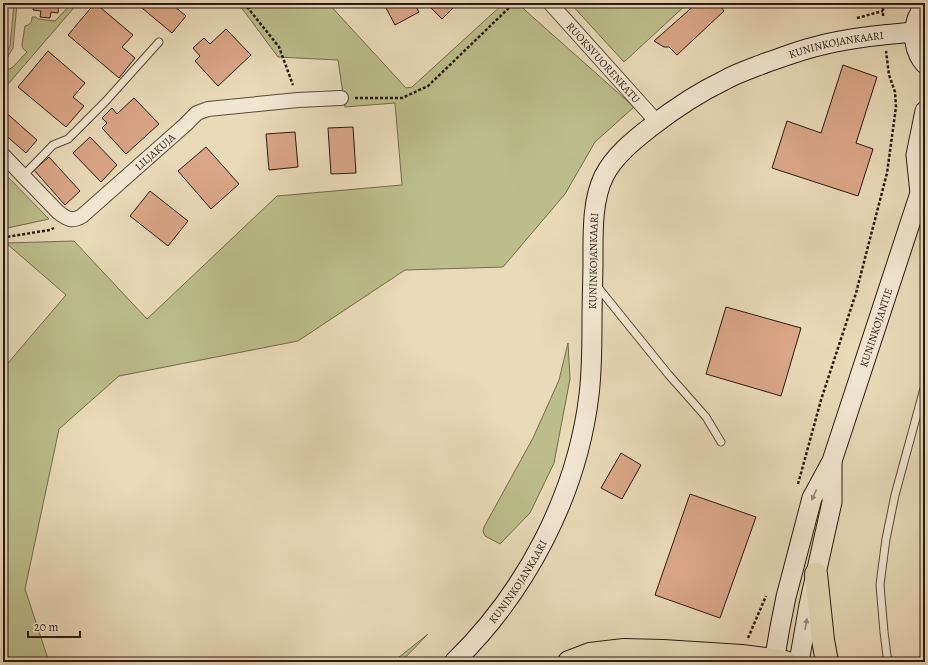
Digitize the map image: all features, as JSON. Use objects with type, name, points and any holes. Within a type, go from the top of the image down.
[{"type":"highway","points":[[816,574],[826,662]]},
{"type":"highway","points":[[569,662],[590,654],[624,650],[742,656],[778,661]]},
{"type":"street","name":"RUOKSVUORENKATU","points":[[550,3],[657,122]]},
{"type":"street","points":[[925,5],[917,18],[914,32],[916,47],[922,61],[925,64]]},
{"type":"street","name":"KUNINKOJANKAARI","points":[[454,662],[482,633],[514,590],[530,565],[557,513],[569,482],[584,426],[589,396],[592,361],[593,238],[595,212],[598,192],[603,177],[611,164],[637,137],[657,122],[724,80],[786,55],[813,47],[870,36],[914,32]]},
{"type":"street","name":"LILJAKUJA","points":[[70,220],[77,219],[82,216],[197,113],[215,108],[298,100],[341,98]]},
{"type":"street","name":"KUNINKOJANTIE","points":[[778,661],[780,627],[786,597],[812,498],[832,461],[923,190],[916,155],[925,110]]},
{"type":"street","points":[[3,155],[58,212],[70,220]]},
{"type":"street","name":"KUNINKOJANTIE","points":[[799,662],[809,605],[832,502],[832,461]]},
{"type":"lane","points":[[23,176],[53,145],[68,139],[105,102],[159,42]]},
{"type":"lane","points":[[593,281],[668,374],[706,417],[721,442]]},
{"type":"lane","points":[[889,662],[884,632],[880,585],[882,569],[886,539],[895,495],[925,386]]},
{"type":"path","points":[[244,3],[279,47],[298,100]]},
{"type":"path","points":[[341,98],[402,98],[428,86],[514,3]]},
{"type":"path","points":[[883,3],[883,11]]},
{"type":"path","points":[[796,491],[821,400],[856,293],[887,173],[896,107],[895,92],[886,59]]},
{"type":"path","points":[[3,239],[6,237],[50,230],[70,220]]},
{"type":"path","points":[[742,656],[768,589]]},
{"type":"green space","points":[[14,3],[17,3],[13,48],[4,63],[3,53],[6,54],[10,46]]},
{"type":"green space","points":[[72,3],[78,3],[3,90],[3,76],[6,71],[13,67],[27,52],[22,45],[25,26],[31,23],[32,17],[55,21]]},
{"type":"green space","points":[[238,3],[328,3],[406,88],[412,87],[504,3],[517,3],[634,107],[595,142],[565,194],[503,267],[405,270],[298,341],[119,376],[59,429],[25,589],[49,662],[3,662],[3,369],[66,295],[6,243],[74,241],[147,319],[277,196],[402,185],[395,103],[345,107],[338,60],[278,57]]},
{"type":"green space","points":[[570,3],[688,3],[624,62]]},
{"type":"green space","points":[[3,172],[49,219],[3,229]]},
{"type":"green space","points":[[568,343],[570,379],[554,463],[530,513],[500,544],[485,536],[483,531],[484,527],[533,438],[559,380]]},
{"type":"green space","points":[[428,634],[401,662],[393,662]]},
{"type":"building","points":[[34,3],[59,3],[58,13],[51,12],[50,18],[40,17],[41,11],[33,10]]},
{"type":"building","points":[[95,3],[133,35],[122,47],[135,58],[119,78],[68,35]]},
{"type":"building","points":[[136,3],[177,3],[174,6],[186,16],[172,33]]},
{"type":"building","points":[[390,3],[414,3],[419,12],[395,25],[385,6]]},
{"type":"building","points":[[452,3],[455,6],[442,19],[427,4]]},
{"type":"building","points":[[697,3],[718,3],[724,11],[677,55],[669,47],[664,47],[654,41]]},
{"type":"building","points":[[226,29],[251,55],[218,86],[195,61],[200,56],[193,48],[204,38],[210,44]]},
{"type":"building","points":[[48,51],[85,83],[73,97],[84,106],[66,127],[18,87]]},
{"type":"building","points":[[843,65],[877,77],[856,143],[873,149],[858,196],[772,168],[787,121],[821,133]]},
{"type":"building","points":[[134,98],[159,124],[126,154],[102,128],[107,123],[102,118],[112,108],[117,114]]},
{"type":"building","points":[[3,110],[37,140],[26,153],[3,133]]},
{"type":"building","points":[[353,127],[356,173],[331,174],[328,128]]},
{"type":"building","points":[[295,132],[298,167],[269,170],[266,134]]},
{"type":"building","points":[[90,137],[117,165],[101,182],[73,153]]},
{"type":"building","points":[[206,147],[239,184],[211,209],[178,171]]},
{"type":"building","points":[[49,157],[80,191],[65,205],[34,170]]},
{"type":"building","points":[[150,191],[188,221],[168,246],[130,216]]},
{"type":"building","points":[[726,307],[801,328],[781,396],[706,374]]},
{"type":"building","points":[[621,453],[641,465],[622,499],[601,488]]},
{"type":"building","points":[[690,494],[756,517],[720,618],[655,595]]}]
